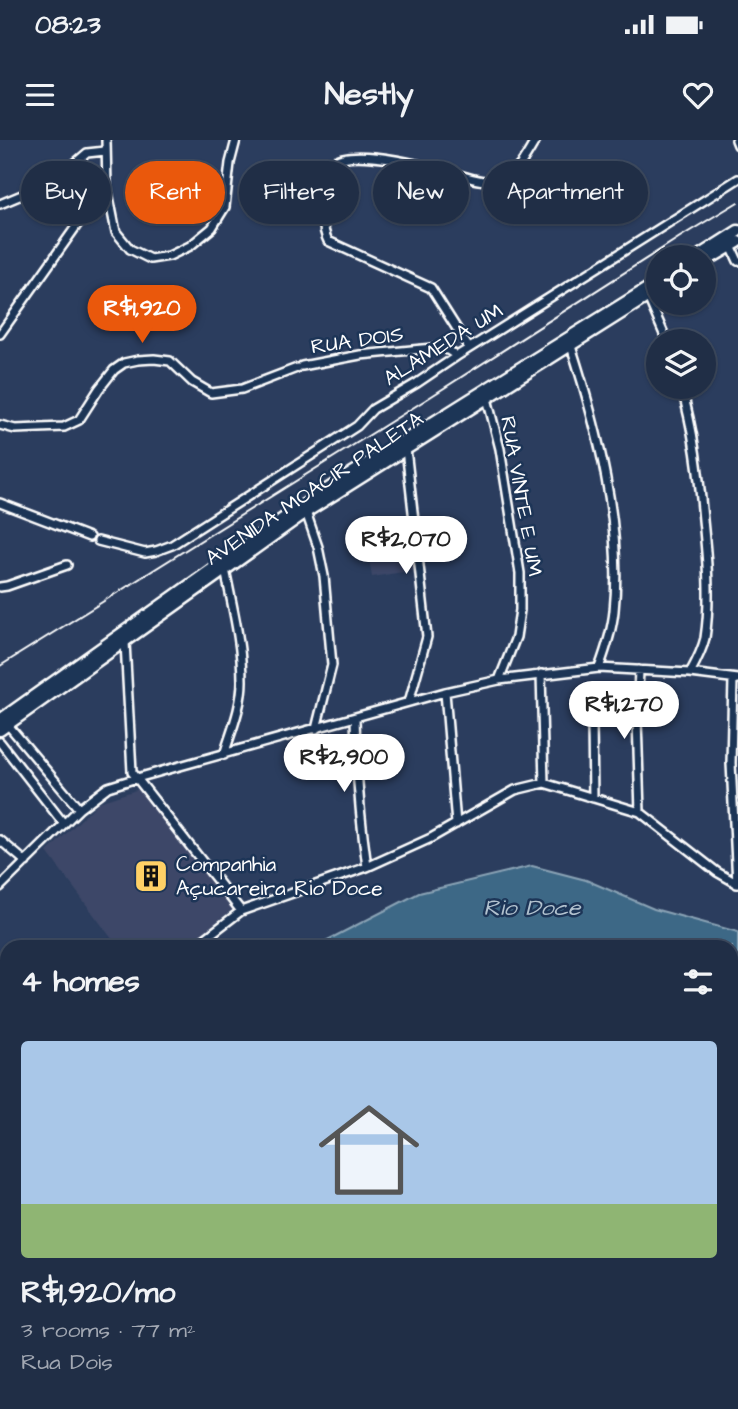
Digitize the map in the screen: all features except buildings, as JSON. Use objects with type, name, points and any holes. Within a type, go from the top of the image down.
[{"type":"main road","points":[[715,245],[738,231]]},
{"type":"main road","points":[[716,255],[735,244]]},
{"type":"main road","name":"AVENIDA MOACIR PALETA","points":[[3,725],[287,516],[646,290]]},
{"type":"main road","name":"AVENIDA MOACIR PALETA","points":[[3,725],[125,642],[306,512],[646,298]]},
{"type":"street","points":[[106,140],[106,161]]},
{"type":"street","points":[[111,207],[116,232],[130,249],[150,259],[169,256],[190,246],[212,228],[225,207],[230,163],[236,140]]},
{"type":"street","points":[[469,348],[431,288],[328,241],[324,233],[323,218],[326,178],[331,164],[339,159],[355,156],[374,157],[493,181],[512,174],[536,140]]},
{"type":"street","points":[[0,204],[53,182],[87,153],[105,151]]},
{"type":"street","name":"ALAMEDA UM","points":[[98,541],[145,553],[172,545],[357,426],[373,409],[738,179]]},
{"type":"street","points":[[0,334],[78,224]]},
{"type":"street","points":[[735,244],[738,261]]},
{"type":"street","points":[[571,346],[598,445],[610,509],[616,564],[614,611],[599,668]]},
{"type":"street","name":"RUA DOIS","points":[[1,428],[64,427],[79,421],[114,370],[124,363],[138,360],[170,361],[192,383],[211,393],[242,389],[300,367],[360,355],[443,347],[457,356]]},
{"type":"street","name":"RUA VINTE E UM","points":[[487,398],[500,449],[520,573],[520,610],[516,637],[499,680]]},
{"type":"street","points":[[684,399],[694,441],[708,585],[704,640],[690,673]]},
{"type":"street","points":[[407,449],[427,637],[409,702]]},
{"type":"street","points":[[0,503],[89,537]]},
{"type":"street","points":[[306,512],[324,576],[332,665],[316,729]]},
{"type":"street","points":[[0,587],[67,565]]},
{"type":"street","points":[[224,755],[242,684],[239,644],[225,569]]},
{"type":"street","points":[[125,642],[132,772],[241,911]]},
{"type":"street","points":[[0,887],[79,809],[108,787],[445,692],[499,680],[599,668],[690,673],[736,679],[730,763],[738,884]]},
{"type":"street","points":[[639,670],[639,812]]},
{"type":"street","points":[[541,674],[544,782]]},
{"type":"street","points":[[445,692],[456,824]]},
{"type":"street","points":[[355,718],[358,800],[367,867]]},
{"type":"street","points":[[592,723],[593,798]]},
{"type":"street","points":[[3,725],[79,809]]},
{"type":"street","points":[[0,742],[64,824]]},
{"type":"street","points":[[203,940],[241,911],[367,867],[431,838],[515,790],[544,782],[639,812],[717,873],[738,884]]},
{"type":"street","points":[[0,839],[26,862]]},
{"type":"shaded area","points":[[411,529],[415,570],[372,577],[365,537]]},
{"type":"shaded area","name":"Companhia Açucareira Rio Doce","points":[[142,788],[235,907],[194,940],[113,940],[47,852],[99,802]]},
{"type":"water","name":"Rio Doce","points":[[532,866],[586,880],[654,909],[738,932],[738,940],[328,940],[419,893]]},
{"type":"railway","points":[[0,666],[738,202]]},
{"type":"place","name":"Companhia Açucareira Rio Doce","points":[[151,876]]}]
